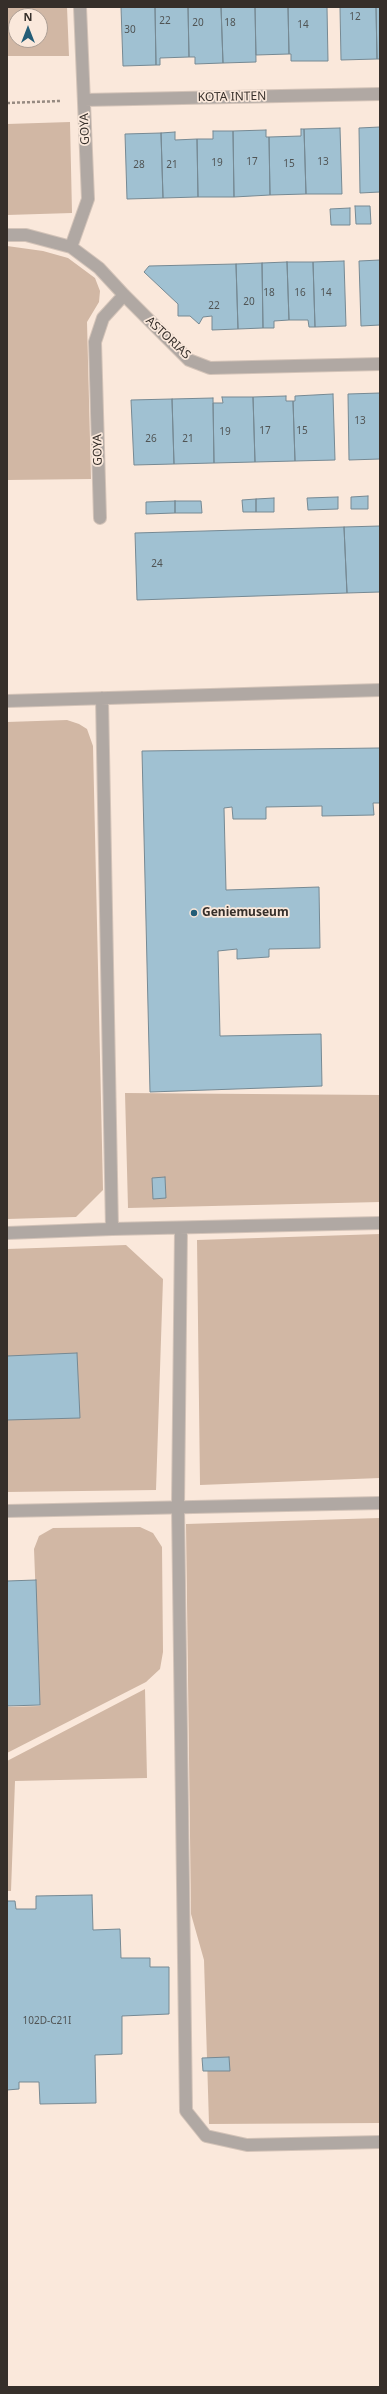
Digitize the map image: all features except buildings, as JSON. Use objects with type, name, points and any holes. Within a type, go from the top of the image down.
[{"type":"street","name":"GOYA","points":[[71,247],[88,199],[80,7]]},
{"type":"street","name":"KOTA INTEN","points":[[84,100],[380,94]]},
{"type":"street","name":"ASTORIAS","points":[[7,235],[26,235],[71,247],[99,268],[124,296],[190,360],[210,368],[380,364]]},
{"type":"street","name":"GOYA","points":[[100,518],[95,342],[103,318],[124,296]]},
{"type":"street","points":[[7,701],[380,690]]},
{"type":"street","points":[[102,698],[112,1229]]},
{"type":"street","points":[[7,1233],[380,1223]]},
{"type":"street","points":[[181,1229],[178,1507],[186,2111],[206,2136],[247,2145],[380,2142]]},
{"type":"street","points":[[7,1511],[380,1503]]},
{"type":"path","points":[[7,103],[84,100]]},
{"type":"shaded area","points":[[7,7],[67,7],[69,56],[7,56]]},
{"type":"shaded area","points":[[70,122],[72,213],[7,215],[7,124]]},
{"type":"shaded area","points":[[7,246],[43,251],[68,258],[95,278],[100,291],[99,302],[87,322],[91,479],[7,480]]},
{"type":"shaded area","points":[[67,720],[79,724],[87,729],[93,746],[103,1190],[76,1217],[7,1219],[7,722]]},
{"type":"shaded area","points":[[125,1093],[380,1095],[380,1202],[128,1208]]},
{"type":"shaded area","points":[[380,1234],[380,1478],[200,1485],[197,1240]]},
{"type":"shaded area","points":[[126,1245],[163,1279],[156,1490],[7,1492],[7,1249]]},
{"type":"shaded area","points":[[380,1518],[380,2123],[209,2124],[204,1960],[191,1914],[186,1524]]},
{"type":"shaded area","points":[[140,1527],[153,1533],[162,1547],[163,1652],[160,1669],[146,1682],[7,1753],[7,1707],[40,1706],[34,1549],[39,1536],[53,1528]]},
{"type":"shaded area","points":[[145,1689],[147,1778],[15,1781],[11,1891],[7,1891],[7,1761]]},
{"type":"place","name":"Geniemuseum","points":[[194,913]]}]
